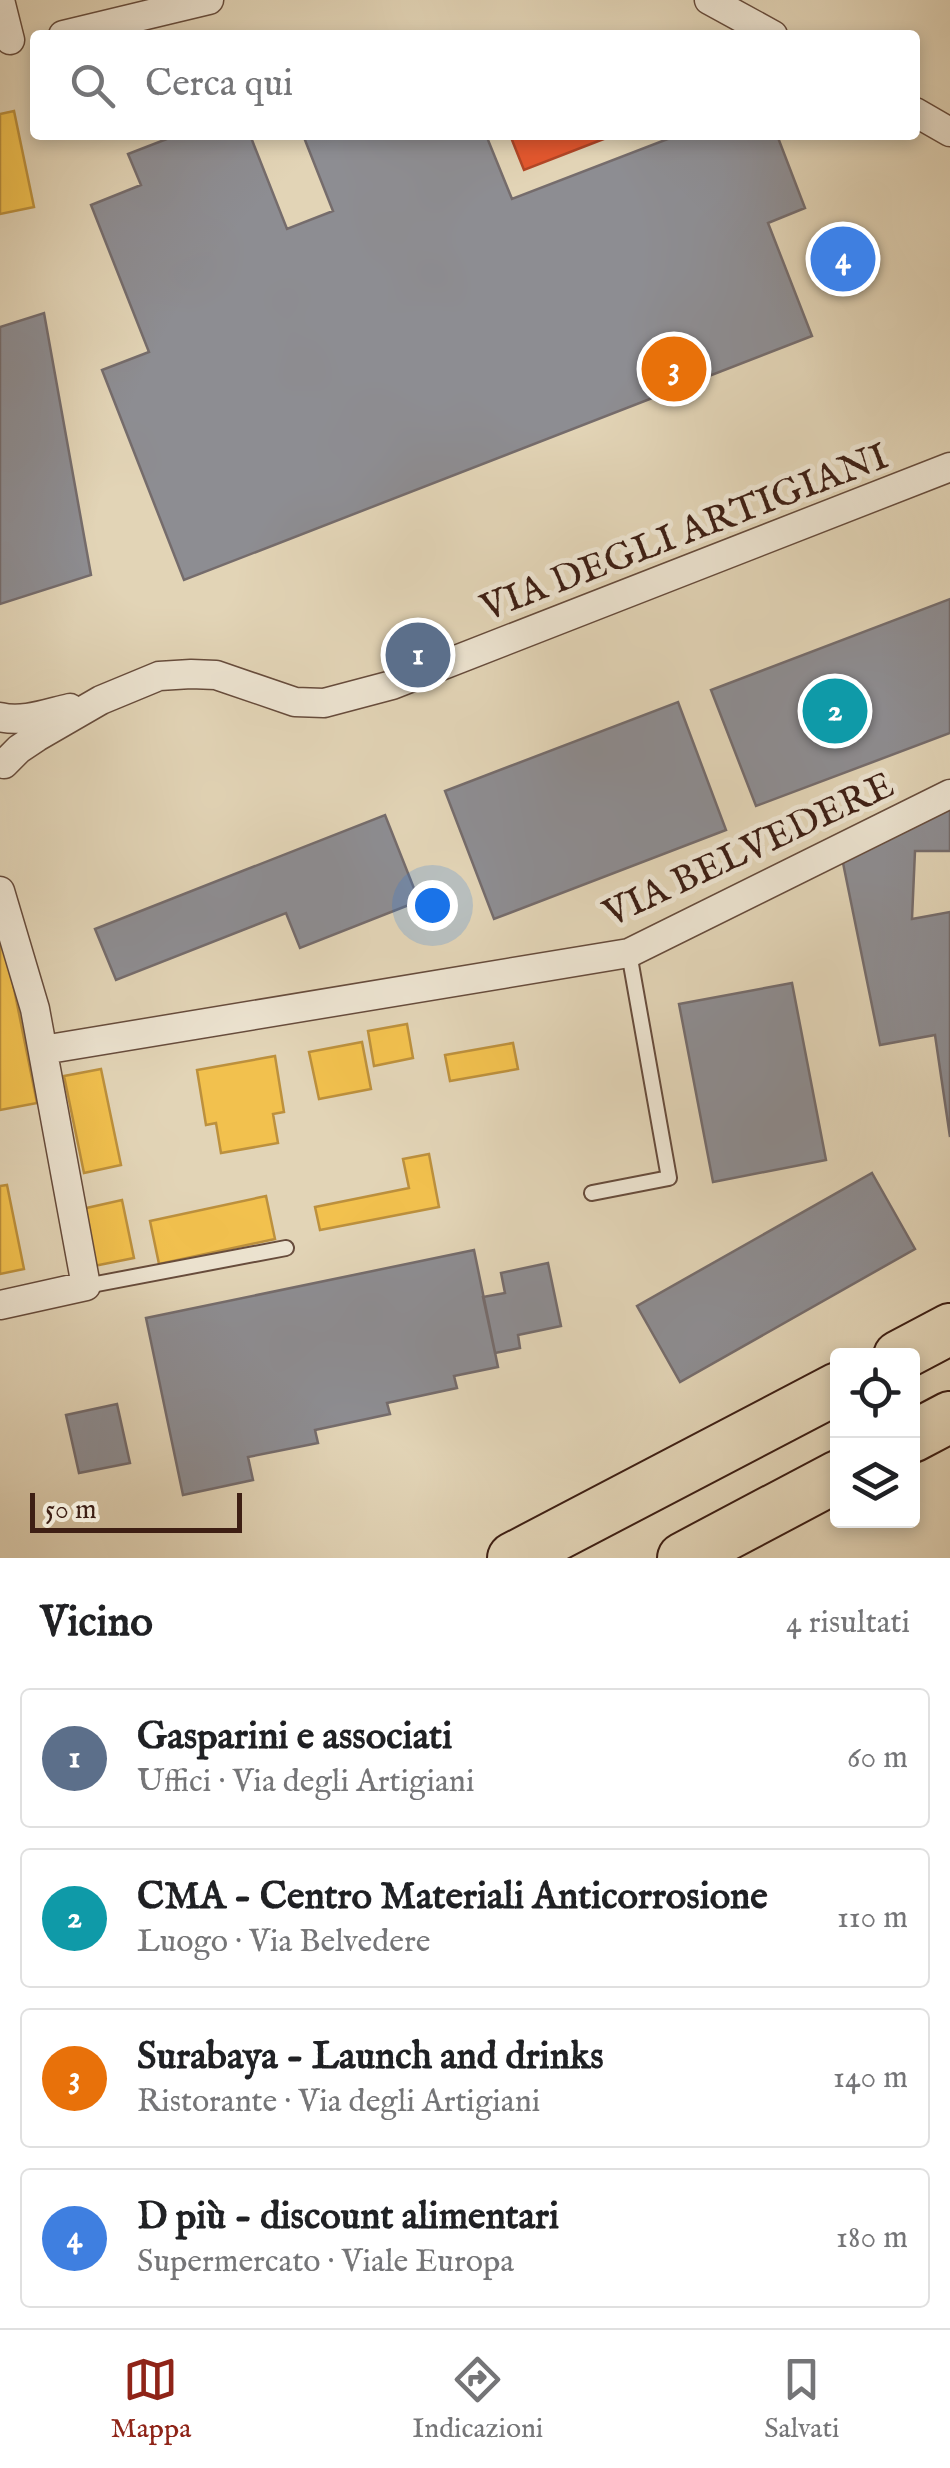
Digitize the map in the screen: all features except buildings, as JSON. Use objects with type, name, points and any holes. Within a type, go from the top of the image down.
[{"type":"highway","points":[[914,1348],[950,1329]]},
{"type":"highway","points":[[513,1558],[830,1392]]},
{"type":"highway","points":[[920,1433],[950,1417]]},
{"type":"highway","points":[[683,1558],[830,1480]]},
{"type":"street","points":[[0,0],[15,40]]},
{"type":"street","points":[[84,30],[208,0]]},
{"type":"street","points":[[710,0],[764,30]]},
{"type":"street","points":[[920,115],[950,132]]},
{"type":"street","name":"VIA DEGLI ARTIGIANI","points":[[1,759],[101,700],[160,676],[216,675],[295,702],[324,703],[392,685],[950,468]]},
{"type":"street","name":"VIA DEGLI ARTIGIANI","points":[[0,717],[31,717],[101,700]]},
{"type":"street","name":"VIA BELVEDERE","points":[[44,1050],[629,953],[950,794]]},
{"type":"street","points":[[0,891],[36,1009],[86,1286],[0,1305]]},
{"type":"lane","points":[[592,1194],[670,1178],[629,953]]},
{"type":"lane","points":[[86,1286],[286,1248]]},
{"type":"place","name":"D più - discount alimentari","points":[[843,259]]},
{"type":"place","name":"Surabaya - Launch and drinks","points":[[674,369]]},
{"type":"place","name":"Gasparini e associati","points":[[418,655]]},
{"type":"place","name":"CMA - Centro Materiali Anticorrosione","points":[[835,711]]}]
